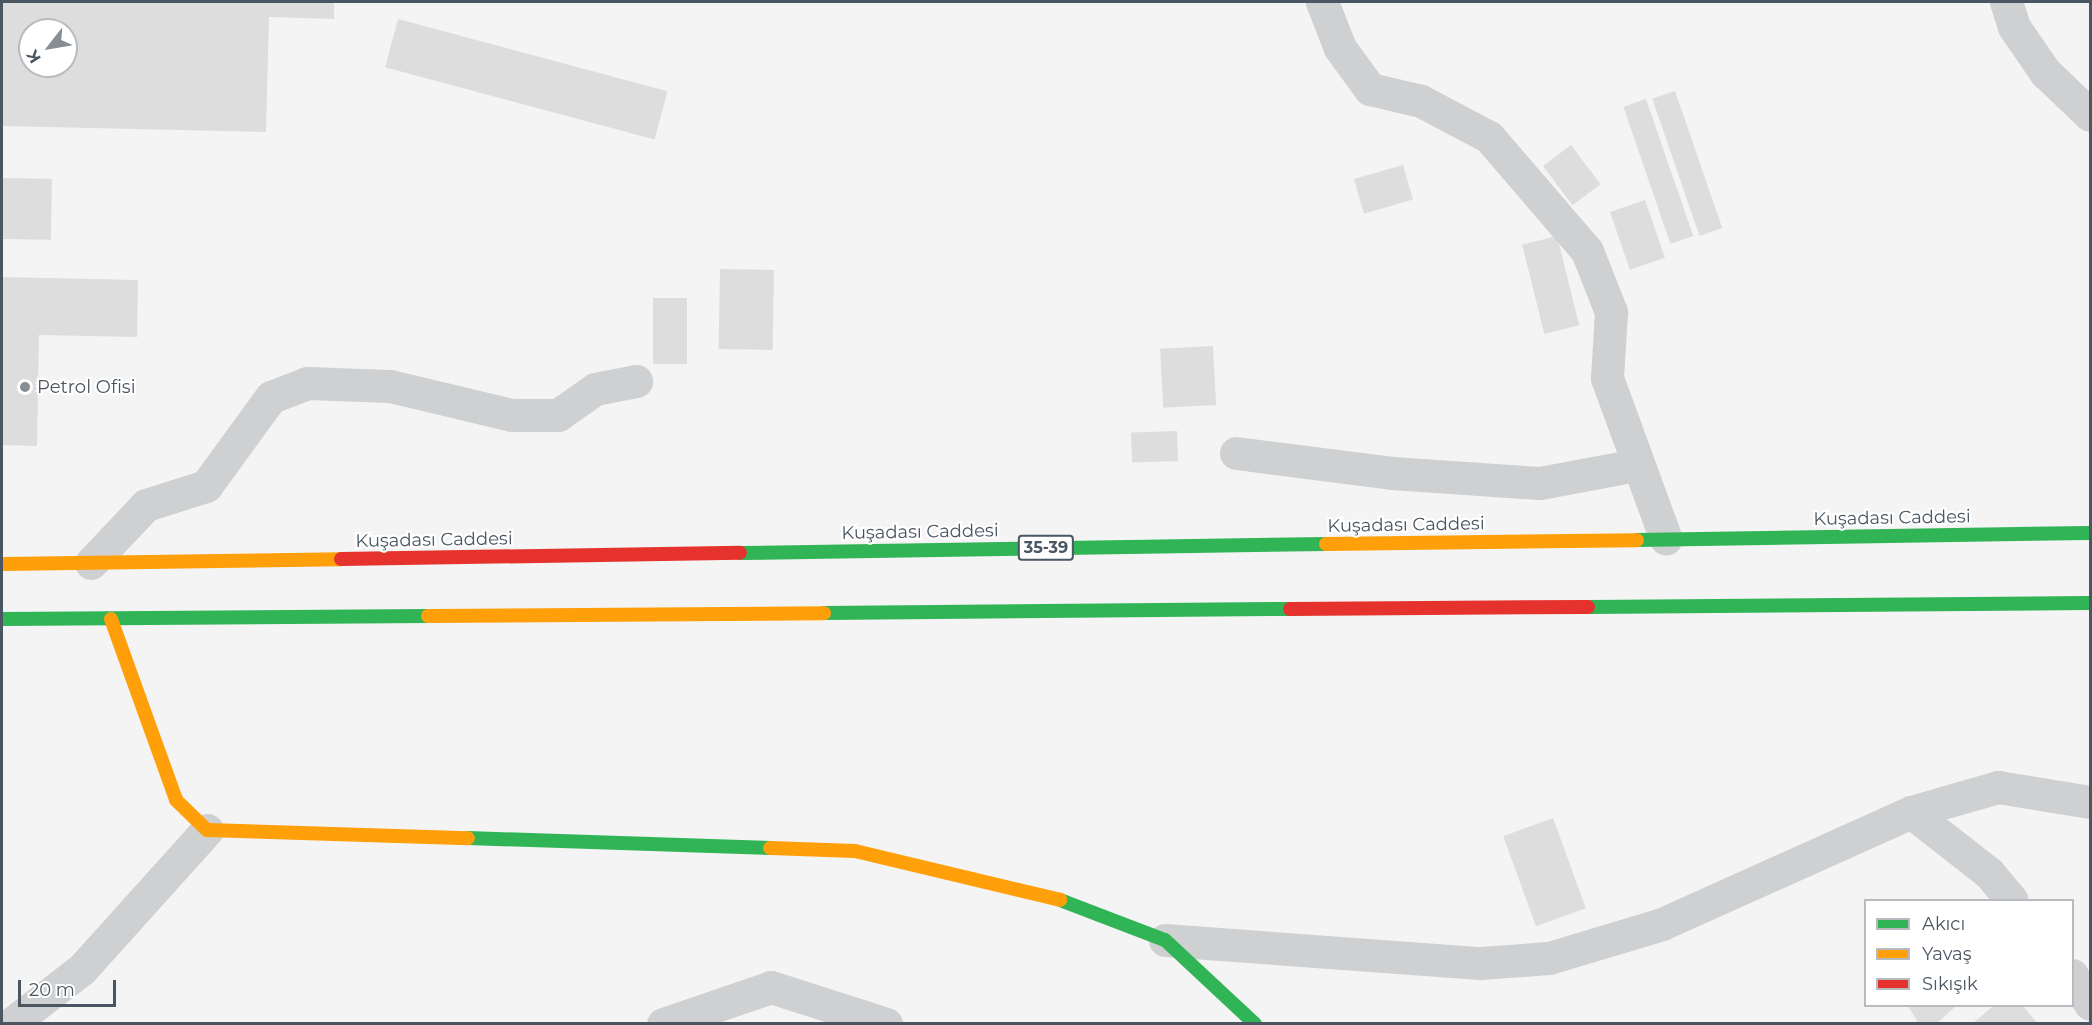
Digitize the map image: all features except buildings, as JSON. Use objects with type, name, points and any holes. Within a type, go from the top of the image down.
[{"type":"main road","name":"Kuşadası Caddesi","points":[[2,564],[2091,533]]},
{"type":"main road","points":[[2,619],[2091,603]]},
{"type":"main road","points":[[111,619],[176,800],[207,830],[855,851],[1032,890],[1165,940],[1255,1023]]},
{"type":"street","points":[[1322,2],[1340,48],[1370,89],[1421,100],[1489,137],[1587,251],[1611,312],[1607,378],[1636,465],[1666,539]]},
{"type":"street","points":[[2006,2],[2014,27],[2045,72],[2091,115]]},
{"type":"street","points":[[91,563],[146,505],[206,486],[271,397],[307,383],[390,386],[512,416],[558,415],[595,389],[636,381]]},
{"type":"street","points":[[1236,453],[1392,473],[1540,483],[1636,465]]},
{"type":"street","points":[[1165,940],[1480,963],[1549,958],[1662,924],[1911,812],[1998,786],[2091,802]]},
{"type":"street","points":[[1911,812],[1989,873],[2011,899]]},
{"type":"street","points":[[11,1023],[82,969],[207,830]]},
{"type":"street","points":[[2074,977],[2091,1004]]},
{"type":"street","points":[[663,1023],[771,987],[886,1023]]},
{"type":"traffic: fast","points":[[1637,540],[2090,533]]},
{"type":"traffic: fast","points":[[740,553],[1326,544]]},
{"type":"traffic: fast","points":[[1588,607],[2090,603]]},
{"type":"traffic: fast","points":[[824,613],[1290,609]]},
{"type":"traffic: fast","points":[[2,619],[428,616]]},
{"type":"traffic: fast","points":[[468,838],[770,848]]},
{"type":"traffic: fast","points":[[1060,900],[1165,940],[1255,1024]]},
{"type":"traffic: slow","points":[[1326,544],[1637,540]]},
{"type":"traffic: slow","points":[[2,564],[341,559]]},
{"type":"traffic: slow","points":[[428,616],[824,613]]},
{"type":"traffic: slow","points":[[111,619],[176,800],[207,830],[468,838]]},
{"type":"traffic: slow","points":[[770,848],[855,851],[1060,900]]},
{"type":"traffic: jam","points":[[341,559],[740,553]]},
{"type":"traffic: jam","points":[[1290,609],[1588,607]]},
{"type":"place","name":"Petrol Ofisi","points":[[25,387]]}]
